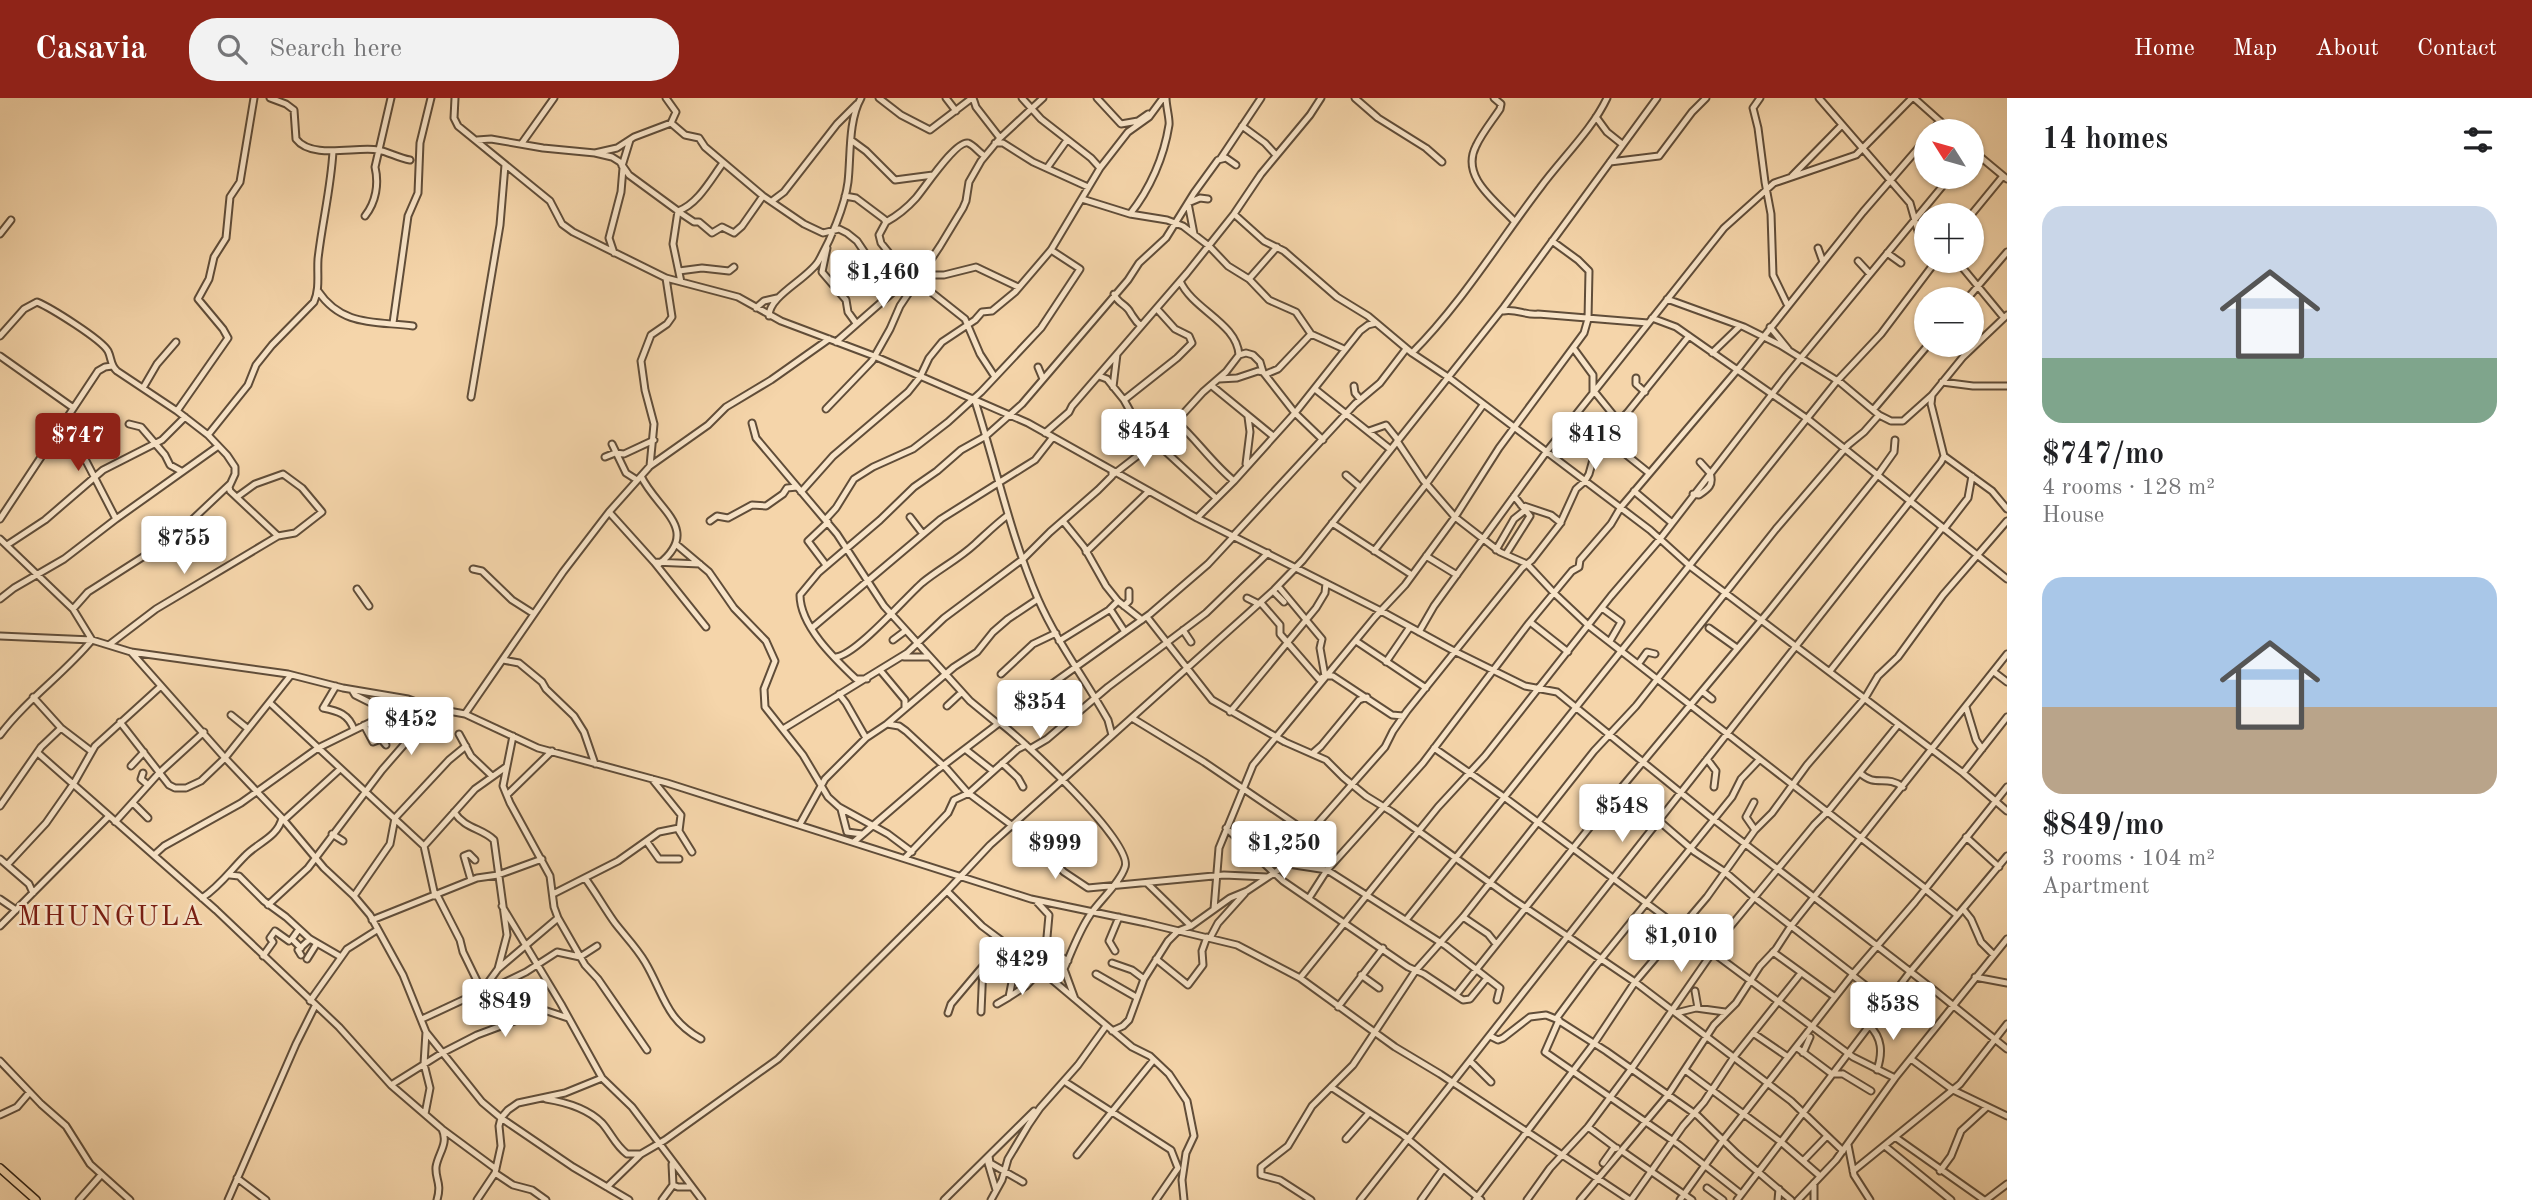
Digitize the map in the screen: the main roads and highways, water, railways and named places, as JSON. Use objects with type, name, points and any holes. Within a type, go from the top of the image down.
[{"type":"main road","points":[[0,1168],[36,1200]]},
{"type":"district","name":"MHUNGULA","points":[[111,915]]}]
